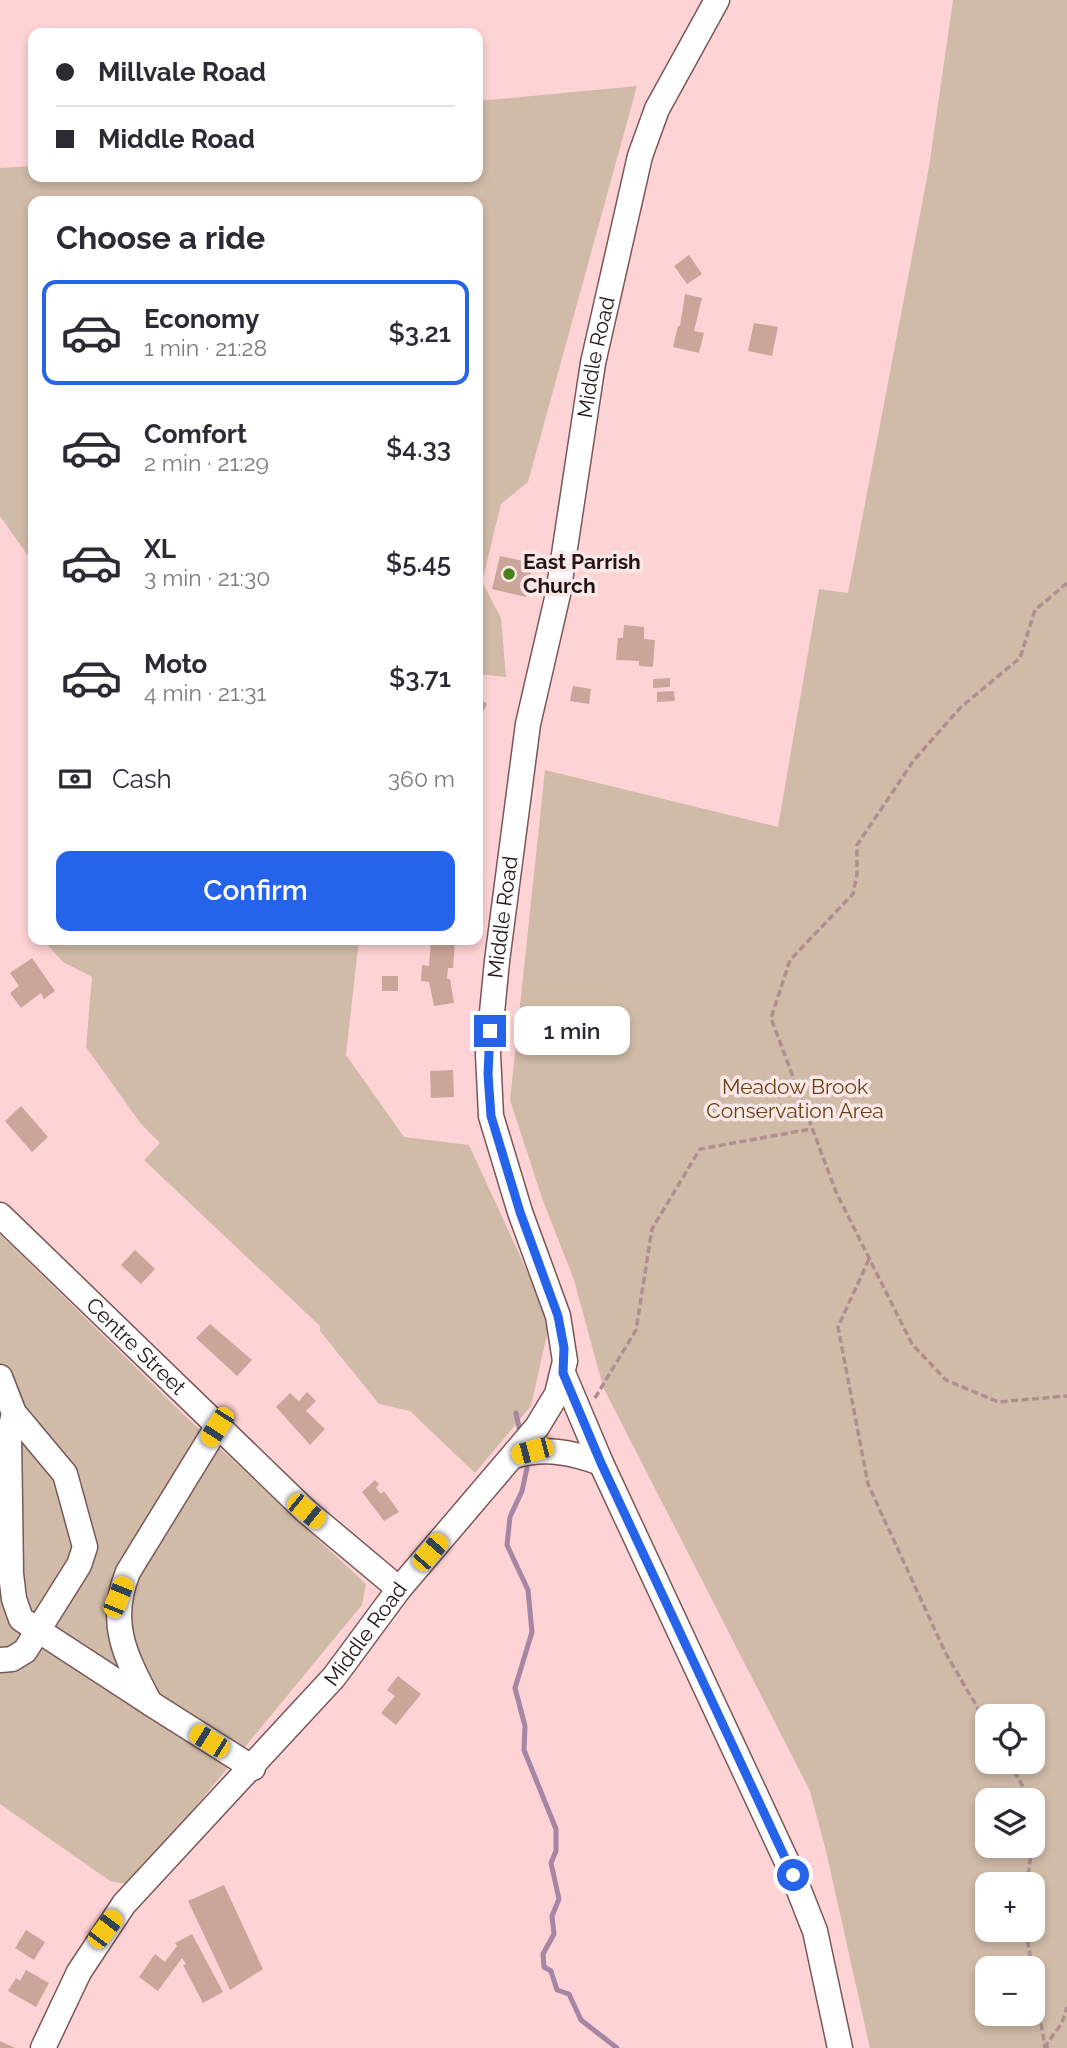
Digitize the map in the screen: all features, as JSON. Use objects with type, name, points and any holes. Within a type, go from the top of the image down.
[{"type":"street","name":"Middle Road","points":[[43,2048],[79,1972],[105,1929],[207,1812],[253,1768],[334,1677],[399,1589],[514,1456],[549,1411],[563,1373],[564,1348],[558,1316],[520,1212],[491,1116],[488,1054],[497,961],[528,724],[558,594],[593,363],[640,156],[657,109],[717,0]]},
{"type":"street","name":"Centre Street","points":[[0,1215],[306,1511],[399,1589]]},
{"type":"street","points":[[563,1373],[601,1463],[793,1875],[815,1931],[839,2048]]},
{"type":"street","points":[[0,1377],[14,1413],[65,1474],[85,1547],[79,1566],[25,1651],[12,1659],[0,1660]]},
{"type":"street","points":[[14,1413],[9,1435],[14,1599],[22,1619],[41,1629],[100,1673],[253,1768]]},
{"type":"street","points":[[150,1703],[123,1649],[118,1597],[128,1572],[217,1427]]},
{"type":"street","points":[[514,1456],[532,1451],[564,1451],[601,1463]]},
{"type":"street","points":[[100,1673],[113,1664],[123,1649]]},
{"type":"path","points":[[1067,583],[1035,610],[1020,658],[961,708],[914,760],[857,845],[857,874],[853,894],[790,960],[771,1018],[836,1192],[912,1344],[946,1380],[998,1402],[1067,1396]]},
{"type":"path","points":[[583,1418],[636,1330],[652,1229],[699,1149],[811,1129]]},
{"type":"path","points":[[869,1259],[838,1326],[868,1484],[945,1652],[975,1704]]},
{"type":"path","points":[[1028,1942],[1046,2047]]},
{"type":"path","points":[[1046,2047],[1062,2023],[1067,2007]]},
{"type":"green space","name":"Meadow Brook Conservation Area","points":[[953,0],[1067,0],[1067,2048],[870,2048],[810,1791],[603,1387],[574,1280],[542,1198],[510,1100],[545,770],[778,827],[819,589],[848,593],[929,167]]},
{"type":"green space","points":[[637,86],[528,482],[501,504],[483,578],[483,196],[28,196],[28,556],[0,516],[0,168],[28,166],[28,182],[483,182],[483,101]]},
{"type":"green space","points":[[483,584],[501,618],[506,677],[483,675]]},
{"type":"green space","points":[[48,945],[358,945],[346,1055],[404,1137],[469,1145],[550,1321],[531,1406],[475,1473],[410,1411],[379,1404],[320,1331],[320,1326],[144,1160],[160,1143],[141,1124],[86,1047],[92,977],[63,962]]},
{"type":"green space","points":[[0,1234],[184,1415],[366,1584],[362,1605],[131,1885],[110,1881],[0,1804]]},
{"type":"building","points":[[689,255],[702,274],[687,284],[674,266]]},
{"type":"building","points":[[685,294],[702,298],[694,331],[704,333],[699,353],[673,347],[680,326]]},
{"type":"building","points":[[754,323],[778,327],[772,356],[748,351]]},
{"type":"building","points":[[500,556],[533,563],[526,597],[492,589]]},
{"type":"building","points":[[624,625],[644,627],[644,639],[655,640],[653,667],[639,666],[639,661],[616,660],[618,638],[623,638]]},
{"type":"building","points":[[670,678],[670,687],[653,688],[653,679]]},
{"type":"building","points":[[573,686],[591,689],[589,704],[570,701]]},
{"type":"building","points":[[674,691],[675,701],[657,702],[657,692]]},
{"type":"building","points":[[431,945],[455,945],[453,968],[448,968],[447,979],[450,979],[454,1003],[434,1006],[429,982],[421,981],[422,965],[429,966]]},
{"type":"building","points":[[32,958],[55,991],[44,999],[41,993],[21,1008],[10,993],[19,986],[10,973]]},
{"type":"building","points":[[382,976],[398,976],[398,991],[382,991]]},
{"type":"building","points":[[453,1070],[454,1097],[431,1098],[430,1071]]},
{"type":"building","points":[[21,1106],[48,1137],[32,1152],[5,1121]]},
{"type":"building","points":[[135,1250],[155,1269],[141,1284],[121,1265]]},
{"type":"building","points":[[210,1324],[252,1360],[237,1376],[196,1338]]},
{"type":"building","points":[[307,1392],[316,1401],[306,1411],[325,1429],[310,1445],[276,1407],[290,1393],[299,1401]]},
{"type":"building","points":[[375,1480],[379,1484],[376,1488],[381,1494],[384,1491],[399,1512],[384,1521],[362,1492]]},
{"type":"building","points":[[398,1676],[421,1694],[396,1725],[381,1713],[395,1696],[387,1690]]},
{"type":"building","points":[[224,1885],[263,1969],[230,1990],[188,1901]]},
{"type":"building","points":[[26,1930],[45,1942],[34,1960],[15,1948]]},
{"type":"building","points":[[192,1934],[223,1992],[203,2003],[182,1958],[158,1991],[139,1977],[155,1954],[165,1962],[177,1946],[175,1943]]},
{"type":"building","points":[[26,1970],[49,1983],[36,2007],[8,1991],[16,1978],[20,1981]]},
{"type":"building","points":[[0,2041],[15,2048],[0,2048]]},
{"type":"waterway","points":[[516,1413],[520,1432]]},
{"type":"waterway","points":[[527,1468],[522,1491],[510,1517],[507,1545],[528,1590],[532,1632],[515,1688],[525,1726],[524,1750],[556,1829],[556,1851],[551,1863],[559,1899],[552,1916],[554,1934],[543,1954],[544,1967],[551,1971],[557,1990],[569,1994],[581,2020],[617,2048]]},
{"type":"place","name":"East Parrish Church","points":[[509,574]]},
{"type":"route","points":[[490,1031],[488,1074],[491,1116],[520,1212],[558,1316],[564,1348],[563,1373],[601,1463],[793,1875]]}]
